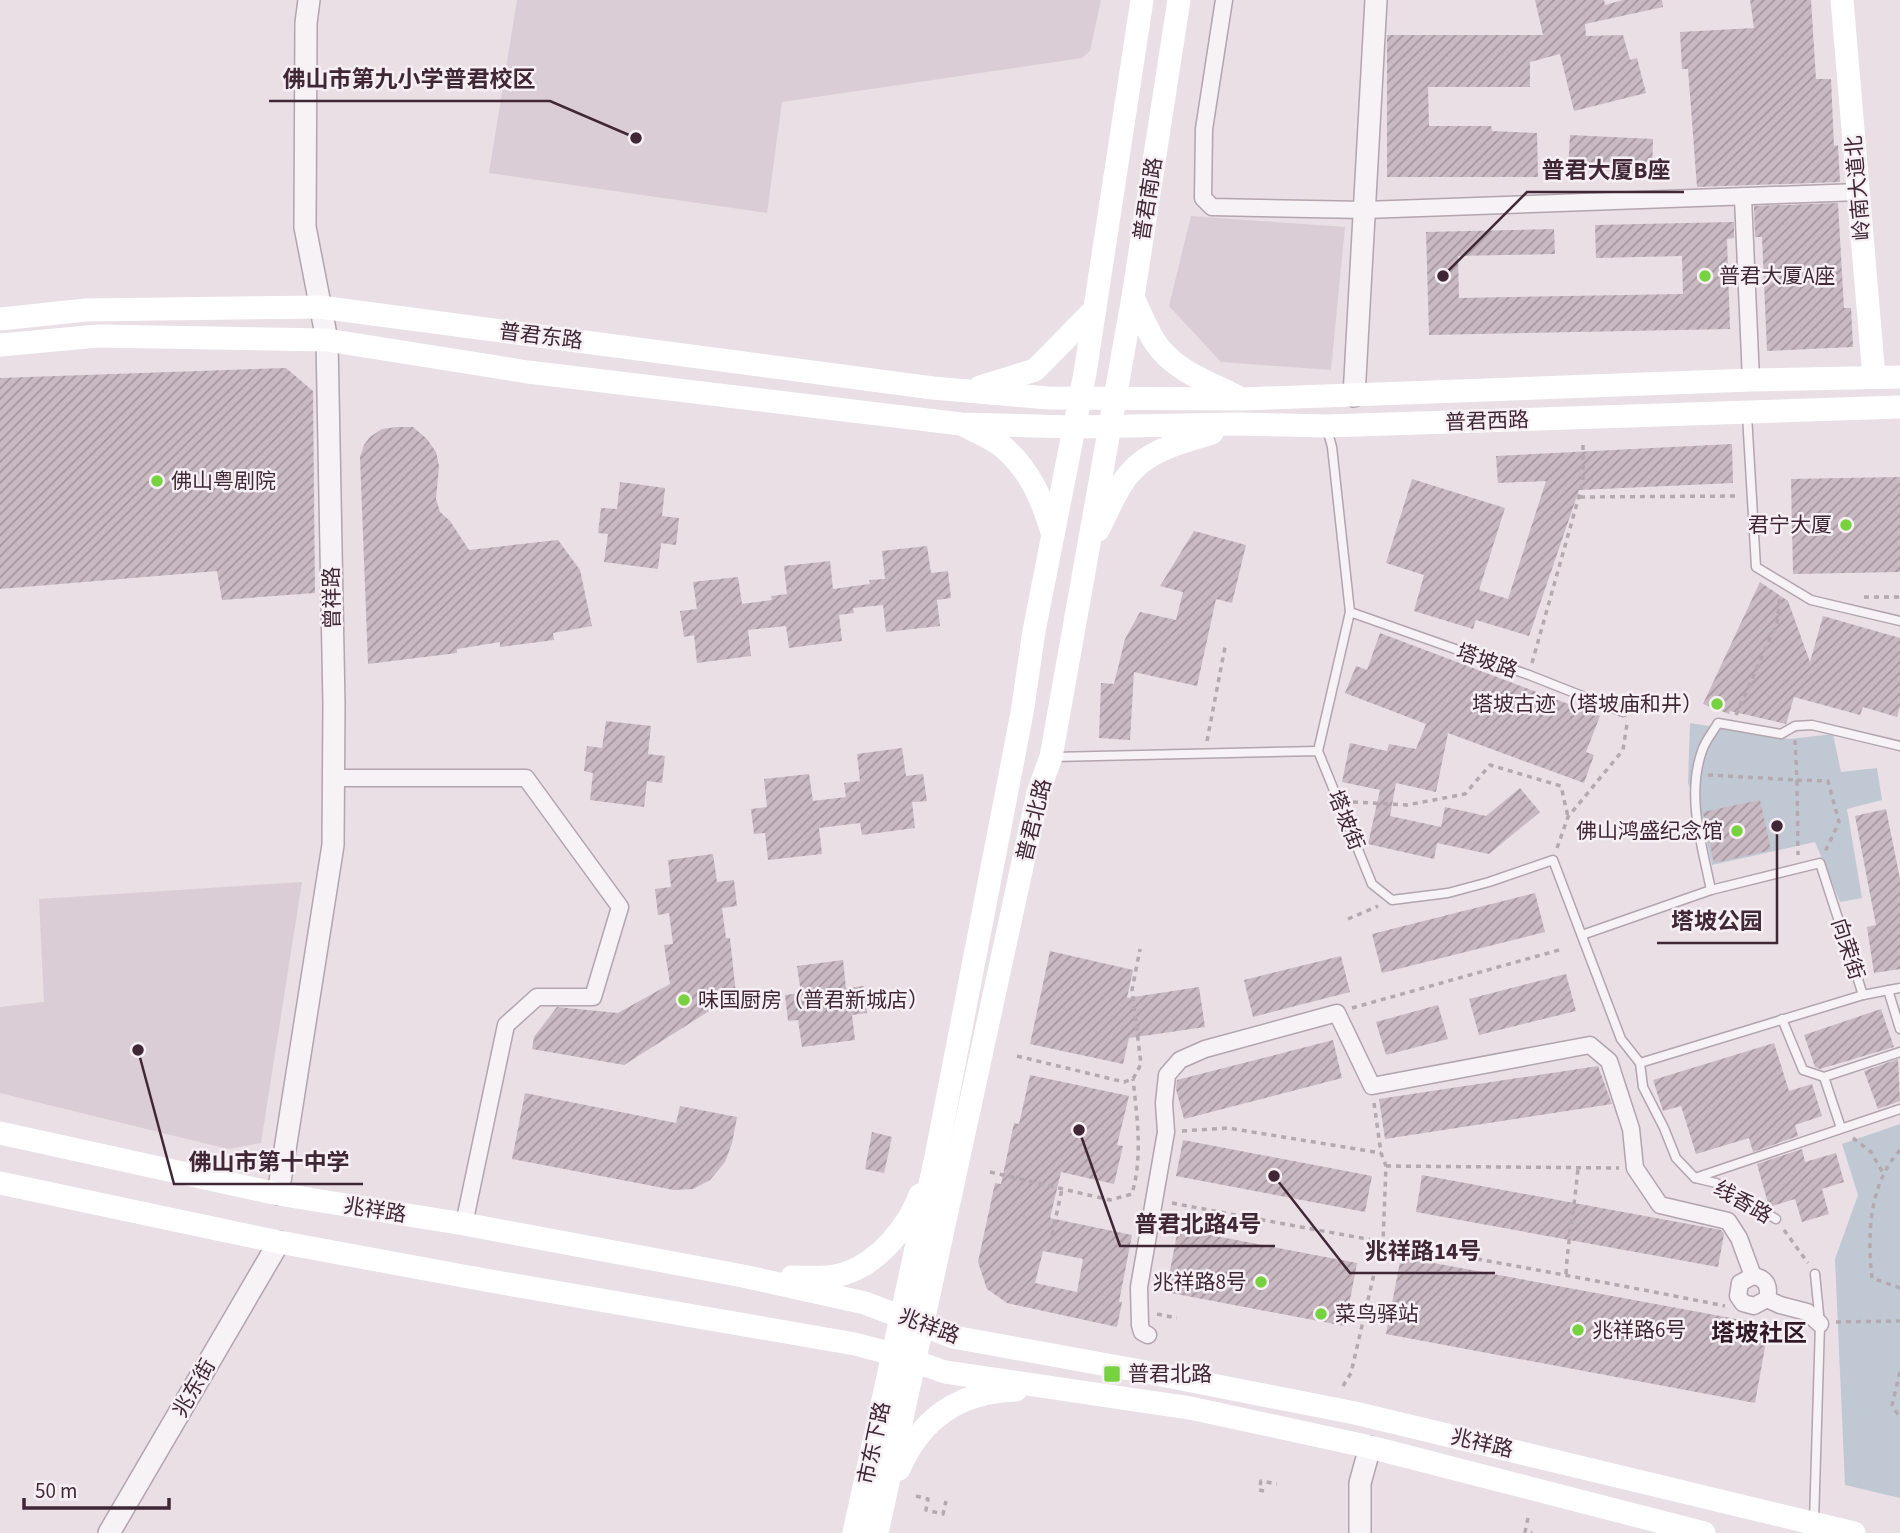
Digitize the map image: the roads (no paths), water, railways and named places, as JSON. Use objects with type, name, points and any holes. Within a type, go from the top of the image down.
[{"type":"main road","name":"普君南路","points":[[1080,398],[1142,0]]},
{"type":"main road","name":"普君南路","points":[[1115,398],[1179,0]]},
{"type":"main road","name":"岭南大道北","points":[[1842,0],[1874,377]]},
{"type":"main road","points":[[1133,297],[1154,341],[1169,359],[1182,369],[1242,399]]},
{"type":"main road","name":"普君东路","points":[[0,319],[86,310],[320,307],[968,391],[1080,398]]},
{"type":"main road","points":[[968,391],[1035,370],[1095,309]]},
{"type":"main road","name":"普君东路","points":[[0,345],[98,336],[327,340],[528,372],[961,424],[1075,427]]},
{"type":"main road","name":"普君西路","points":[[1080,398],[1242,399],[1900,377]]},
{"type":"main road","name":"普君北路","points":[[912,1320],[936,1157],[1080,398]]},
{"type":"main road","name":"普君北路","points":[[904,1358],[1038,793],[1051,757],[1115,398]]},
{"type":"main road","name":"普君西路","points":[[1075,427],[1237,424],[1327,426],[1900,407]]},
{"type":"main road","points":[[961,424],[1001,446],[1023,468],[1041,497],[1053,534]]},
{"type":"main road","points":[[1086,551],[1129,474],[1143,461],[1165,449],[1237,424]]},
{"type":"main road","name":"兆祥路","points":[[0,1133],[278,1194],[464,1224],[743,1276],[865,1303],[953,1337],[1355,1413],[1854,1533]]},
{"type":"main road","points":[[743,1276],[819,1277],[845,1273],[869,1262],[895,1235],[915,1208],[936,1157]]},
{"type":"main road","name":"兆祥路","points":[[0,1183],[279,1242],[855,1344],[945,1372],[1190,1408],[1370,1447],[1704,1533]]},
{"type":"main road","name":"市东下路","points":[[877,1533],[884,1503],[904,1358]]},
{"type":"main road","name":"市东下路","points":[[854,1533],[904,1358]]},
{"type":"main road","points":[[884,1503],[904,1458],[922,1428],[943,1412],[966,1398],[1006,1391],[1061,1389]]},
{"type":"street","name":"曾祥路","points":[[278,1194],[333,845],[327,340],[305,227],[306,23],[309,0]]},
{"type":"street","points":[[1224,0],[1204,129],[1203,198],[1212,207],[1365,210],[1859,192]]},
{"type":"street","points":[[1354,396],[1376,0]]},
{"type":"street","points":[[1743,198],[1751,380]]},
{"type":"street","points":[[334,778],[526,778],[620,907],[593,997],[537,998],[506,1025],[464,1224]]},
{"type":"street","points":[[1148,1335],[1142,1332],[1140,1325],[1139,1287],[1167,1132],[1164,1103],[1167,1075],[1180,1060],[1205,1049],[1337,1013],[1371,1086],[1590,1045],[1609,1060],[1631,1129],[1636,1167],[1660,1205],[1728,1221],[1739,1238],[1753,1276]]},
{"type":"street","name":"兆东街","points":[[109,1533],[279,1242]]},
{"type":"street","points":[[1753,1276],[1759,1277],[1766,1283],[1769,1291],[1767,1299],[1754,1306],[1743,1303],[1738,1296],[1740,1283],[1753,1276]]},
{"type":"street","points":[[1767,1299],[1807,1312],[1820,1324]]},
{"type":"street","points":[[1360,1533],[1360,1483],[1370,1447]]},
{"type":"lane","points":[[1747,412],[1756,567],[1811,600],[1900,621]]},
{"type":"lane","points":[[1051,757],[1318,751],[1350,612],[1332,447],[1327,426]]},
{"type":"lane","name":"塔坡路","points":[[1350,612],[1529,675],[1623,712]]},
{"type":"lane","points":[[1640,1063],[1621,1039],[1583,935],[1711,890],[1695,807],[1696,774],[1703,749],[1718,723],[1781,734],[1795,726],[1812,725],[1900,746]]},
{"type":"lane","name":"塔坡街","points":[[1318,751],[1372,884],[1392,900],[1448,893],[1553,860],[1583,935]]},
{"type":"lane","name":"向荣街","points":[[1640,1063],[1863,995],[1820,863],[1711,890]]},
{"type":"lane","points":[[1863,995],[1900,988]]},
{"type":"lane","points":[[1888,990],[1900,1028]]},
{"type":"lane","points":[[1783,1019],[1803,1070],[1824,1077],[1900,1052]]},
{"type":"lane","name":"线香路","points":[[1640,1063],[1643,1087],[1676,1158],[1695,1178],[1716,1184],[1776,1219]]},
{"type":"lane","points":[[1824,1077],[1841,1128]]},
{"type":"lane","points":[[1695,1178],[1900,1110]]},
{"type":"lane","points":[[1814,1522],[1820,1324],[1815,1274]]},
{"type":"place","name":"佛山市第九小学普君校区","points":[[636,138]]},
{"type":"place","name":"普君大厦B座","points":[[1443,276]]},
{"type":"place","name":"普君大厦A座","points":[[1705,276]]},
{"type":"place","name":"佛山粤剧院","points":[[157,481]]},
{"type":"place","name":"君宁大厦","points":[[1846,525]]},
{"type":"place","name":"塔坡古迹（塔坡庙和井）","points":[[1717,704]]},
{"type":"place","name":"塔坡公园","points":[[1777,826]]},
{"type":"place","name":"佛山鸿盛纪念馆","points":[[1737,831]]},
{"type":"place","name":"味国厨房（普君新城店）","points":[[684,1000]]},
{"type":"place","name":"佛山市第十中学","points":[[138,1050]]},
{"type":"place","name":"普君北路4号","points":[[1079,1130]]},
{"type":"place","name":"兆祥路14号","points":[[1274,1176]]},
{"type":"place","name":"兆祥路8号","points":[[1261,1282]]},
{"type":"place","name":"菜鸟驿站","points":[[1321,1314]]},
{"type":"place","name":"兆祥路6号","points":[[1578,1330]]},
{"type":"place","name":"普君北路","points":[[1112,1374]]},
{"type":"district","name":"塔坡社区","points":[[1759,1333]]}]
